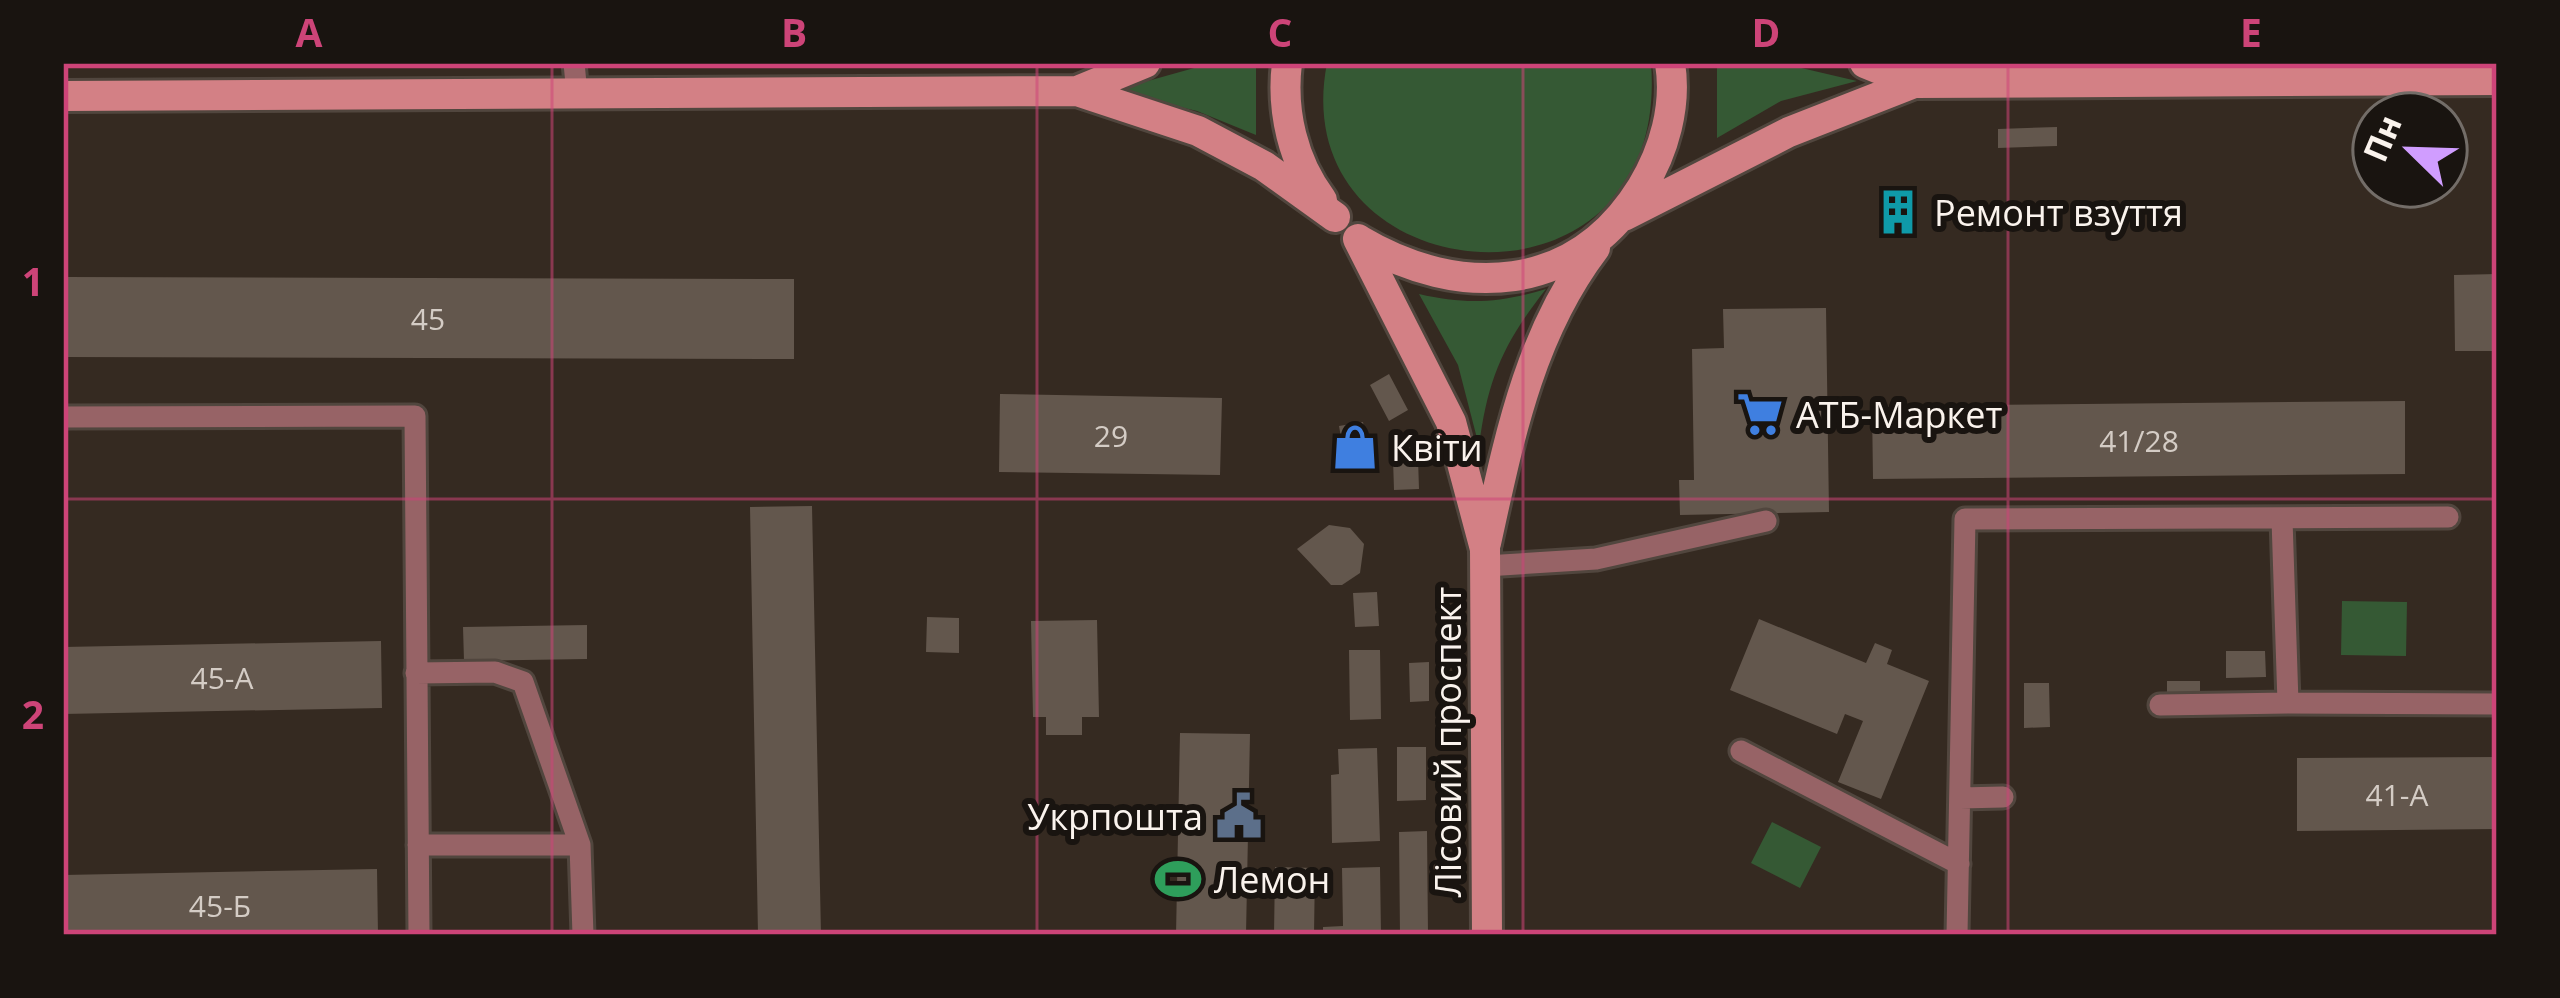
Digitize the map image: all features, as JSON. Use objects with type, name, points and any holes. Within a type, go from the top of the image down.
[{"type":"street","points":[[1077,91],[1106,71],[1145,63]]},
{"type":"street","name":"Лісовий проспект","points":[[1287,63],[1287,119],[1298,156],[1347,228],[1451,422],[1485,558]]},
{"type":"street","name":"Лісовий проспект","points":[[1486,935],[1485,558],[1513,420],[1534,356],[1569,282],[1614,227],[1655,165],[1669,123],[1670,63]]},
{"type":"street","points":[[1864,63],[1914,83]]},
{"type":"street","points":[[63,97],[575,78],[1077,91],[1198,131],[1264,166],[1406,266],[1485,280],[1563,261],[1614,227],[1789,132],[1914,83],[2497,80]]},
{"type":"lane","points":[[63,417],[415,416],[419,935]]},
{"type":"lane","points":[[1957,935],[1965,519],[2448,517]]},
{"type":"lane","points":[[2282,519],[2288,703]]},
{"type":"lane","points":[[1485,558],[1596,560],[1766,521]]},
{"type":"lane","points":[[416,673],[495,672],[523,682],[580,845],[583,935]]},
{"type":"lane","points":[[2160,705],[2497,704]]},
{"type":"lane","points":[[1741,751],[1959,864]]},
{"type":"lane","points":[[1960,798],[2002,797]]},
{"type":"lane","points":[[418,845],[580,845]]},
{"type":"green space","points":[[1212,63],[1256,63],[1256,135],[1197,111],[1112,91]]},
{"type":"green space","points":[[1327,63],[1651,63],[1641,150],[1603,210],[1546,243],[1480,252],[1415,237],[1361,200],[1329,142]]},
{"type":"green space","points":[[1717,63],[1780,63],[1857,81],[1781,101],[1717,138]]},
{"type":"green space","points":[[1546,289],[1500,363],[1479,446],[1458,365],[1419,294],[1483,301]]},
{"type":"green space","points":[[2342,601],[2407,602],[2406,656],[2341,655]]},
{"type":"green space","points":[[1772,822],[1821,847],[1800,888],[1751,863]]},
{"type":"building","points":[[2057,127],[2057,146],[1998,148],[1998,129]]},
{"type":"building","name":"Ремонт взуття","points":[[1909,195],[1911,229],[1886,230],[1885,196]]},
{"type":"building","points":[[2497,274],[2497,351],[2455,351],[2454,275]]},
{"type":"building","points":[[63,277],[794,279],[794,359],[63,357]]},
{"type":"building","name":"АТБ-Маркет","points":[[1826,308],[1829,512],[1680,515],[1679,480],[1694,480],[1692,349],[1724,348],[1723,309]]},
{"type":"building","points":[[1389,374],[1408,410],[1389,421],[1370,385]]},
{"type":"building","points":[[1000,394],[1222,398],[1220,475],[999,472]]},
{"type":"building","points":[[2405,401],[2405,474],[1873,479],[1872,406]]},
{"type":"building","name":"Квіти","points":[[1363,422],[1371,467],[1347,471],[1339,426]]},
{"type":"building","points":[[1418,458],[1419,489],[1394,490],[1393,459]]},
{"type":"building","points":[[812,506],[821,935],[758,935],[750,507]]},
{"type":"building","points":[[1329,525],[1350,528],[1364,544],[1360,573],[1342,585],[1331,585],[1297,549]]},
{"type":"building","points":[[1377,592],[1379,626],[1355,627],[1353,593]]},
{"type":"building","points":[[927,617],[959,618],[959,653],[926,652]]},
{"type":"building","points":[[1759,619],[1866,663],[1875,643],[1892,650],[1887,664],[1929,681],[1881,799],[1838,782],[1863,721],[1845,714],[1837,734],[1730,690]]},
{"type":"building","points":[[1097,620],[1099,717],[1082,717],[1082,735],[1046,735],[1046,717],[1033,717],[1031,621]]},
{"type":"building","points":[[587,625],[587,659],[464,661],[463,627]]},
{"type":"building","points":[[381,641],[382,708],[63,714],[63,647]]},
{"type":"building","points":[[1349,650],[1380,650],[1381,719],[1350,720]]},
{"type":"building","points":[[2226,651],[2265,651],[2266,677],[2226,678]]},
{"type":"building","points":[[1429,662],[1429,701],[1410,702],[1409,663]]},
{"type":"building","points":[[2167,681],[2200,681],[2200,694],[2167,694]]},
{"type":"building","points":[[2024,683],[2049,683],[2050,727],[2024,728]]},
{"type":"building","points":[[1180,733],[1250,734],[1246,935],[1176,935]]},
{"type":"building","points":[[1397,747],[1426,747],[1426,800],[1397,801]]},
{"type":"building","points":[[1377,748],[1380,841],[1332,843],[1331,775],[1339,774],[1338,749]]},
{"type":"building","points":[[2497,757],[2497,829],[2297,831],[2297,758]]},
{"type":"building","points":[[1427,831],[1428,935],[1400,935],[1399,832]]},
{"type":"building","points":[[1275,867],[1315,868],[1314,935],[1274,935]]},
{"type":"building","points":[[1380,867],[1381,935],[1323,935],[1323,927],[1343,926],[1342,868]]},
{"type":"building","points":[[377,869],[378,935],[63,935],[63,875]]},
{"type":"place","name":"Ремонт взуття","points":[[1898,212]]},
{"type":"place","name":"АТБ-Маркет","points":[[1760,414]]},
{"type":"place","name":"Квіти","points":[[1355,447]]},
{"type":"place","name":"Укрпошта","points":[[1239,816]]},
{"type":"place","name":"Лемон","points":[[1178,879]]}]
